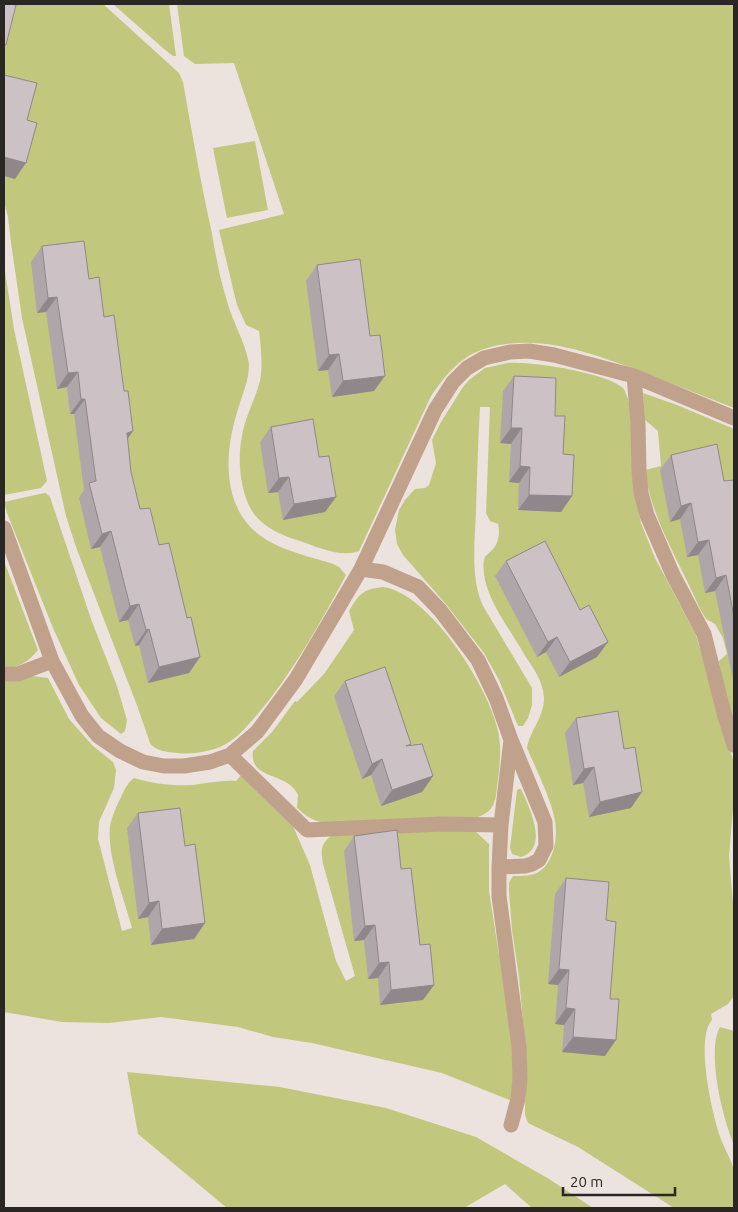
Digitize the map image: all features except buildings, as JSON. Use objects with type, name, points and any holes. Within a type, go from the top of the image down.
[{"type":"lane","points":[[4,528],[52,661],[82,716],[98,736],[120,751],[143,762],[164,766],[184,766],[210,762],[230,755],[257,732],[296,680],[361,570],[435,410],[453,382],[467,368],[484,358],[510,352],[529,351],[554,355],[634,376],[734,418]]},
{"type":"lane","points":[[634,376],[641,493],[651,527],[673,575],[704,634],[734,745]]},
{"type":"lane","points":[[361,570],[383,572],[418,586],[440,610],[478,660],[496,698],[545,822],[546,846],[539,860],[532,864],[498,867]]},
{"type":"lane","points":[[4,674],[18,674],[52,661]]},
{"type":"lane","points":[[511,740],[498,867],[499,896],[518,1047],[520,1079],[518,1100],[512,1125]]},
{"type":"lane","points":[[230,755],[307,830],[442,824],[501,825]]},
{"type":"green space","points":[[4,4],[103,4],[179,73],[183,82],[220,276],[229,309],[248,357],[249,370],[247,381],[235,419],[230,446],[229,474],[234,500],[248,525],[258,534],[281,547],[333,564],[339,567],[346,575],[305,648],[269,700],[237,736],[224,745],[204,752],[166,752],[152,746],[150,743],[66,516],[22,318],[8,217],[4,202]]},
{"type":"green space","points":[[113,4],[169,4],[176,56],[173,56],[164,49]]},
{"type":"green space","points":[[177,4],[734,4],[734,408],[632,368],[568,348],[524,343],[481,350],[459,363],[431,396],[359,551],[345,553],[321,549],[281,534],[263,523],[249,506],[243,487],[240,466],[243,429],[261,375],[259,331],[246,325],[237,305],[219,230],[284,214],[234,63],[195,64],[184,56]]},
{"type":"green space","points":[[255,141],[268,210],[227,218],[213,148]]},
{"type":"green space","points":[[4,265],[14,329],[47,481],[41,488],[4,495]]},
{"type":"green space","points":[[508,363],[550,366],[587,373],[616,383],[624,389],[629,402],[641,523],[655,558],[696,635],[734,763],[734,797],[729,856],[734,916],[734,996],[728,1004],[711,1014],[712,1020],[707,1029],[705,1043],[705,1058],[706,1076],[716,1123],[735,1174],[734,1208],[674,1208],[578,1147],[528,1123],[525,1115],[527,1066],[519,977],[512,930],[509,883],[513,876],[534,874],[545,867],[554,848],[556,827],[547,795],[527,748],[542,712],[544,698],[542,686],[534,669],[497,609],[485,580],[484,559],[495,547],[499,534],[498,524],[490,521],[486,513],[490,407],[480,407],[474,547],[476,583],[483,606],[532,688],[532,705],[523,726],[518,726],[499,680],[484,653],[445,603],[403,555],[397,544],[395,530],[399,510],[405,500],[415,489],[425,488],[429,485],[436,463],[432,440],[463,387],[485,368]]},
{"type":"green space","points":[[643,393],[734,429],[734,724],[720,670],[719,661],[727,654],[723,638],[715,624],[706,619],[699,607],[667,540],[648,488],[645,470],[661,466],[658,431],[645,420]]},
{"type":"green space","points":[[44,493],[50,497],[91,619],[117,686],[127,720],[125,731],[121,734],[101,718],[79,685],[53,628],[7,513],[4,502]]},
{"type":"green space","points":[[4,561],[38,650],[23,664],[4,668]]},
{"type":"green space","points":[[383,587],[401,593],[419,606],[437,623],[469,666],[491,709],[500,740],[496,793],[494,804],[491,808],[475,818],[321,822],[310,818],[297,808],[298,795],[293,787],[263,772],[253,761],[253,751],[272,732],[295,701],[297,702],[324,674],[354,630],[349,611],[356,600],[366,591]]},
{"type":"green space","points":[[32,676],[48,678],[69,719],[93,746],[113,762],[116,770],[114,788],[99,822],[98,839],[122,931],[132,928],[111,851],[110,826],[123,792],[134,778],[170,785],[193,785],[236,781],[241,775],[293,826],[310,865],[336,961],[346,981],[355,976],[323,864],[322,849],[327,839],[331,836],[435,829],[475,831],[489,844],[489,891],[499,955],[501,954],[512,1041],[515,1089],[512,1101],[442,1073],[312,1043],[273,1037],[238,1027],[161,1017],[109,1023],[62,1022],[4,1012],[4,680]]},
{"type":"green space","points":[[521,789],[532,816],[536,836],[530,852],[521,857],[512,854],[510,848],[517,790]]},
{"type":"green space","points":[[720,1027],[734,1031],[734,1145],[721,1103],[715,1068],[716,1038]]},
{"type":"green space","points":[[127,1072],[280,1087],[386,1108],[476,1137],[549,1179],[593,1208],[532,1208],[505,1184],[464,1208],[227,1208],[138,1134]]}]
